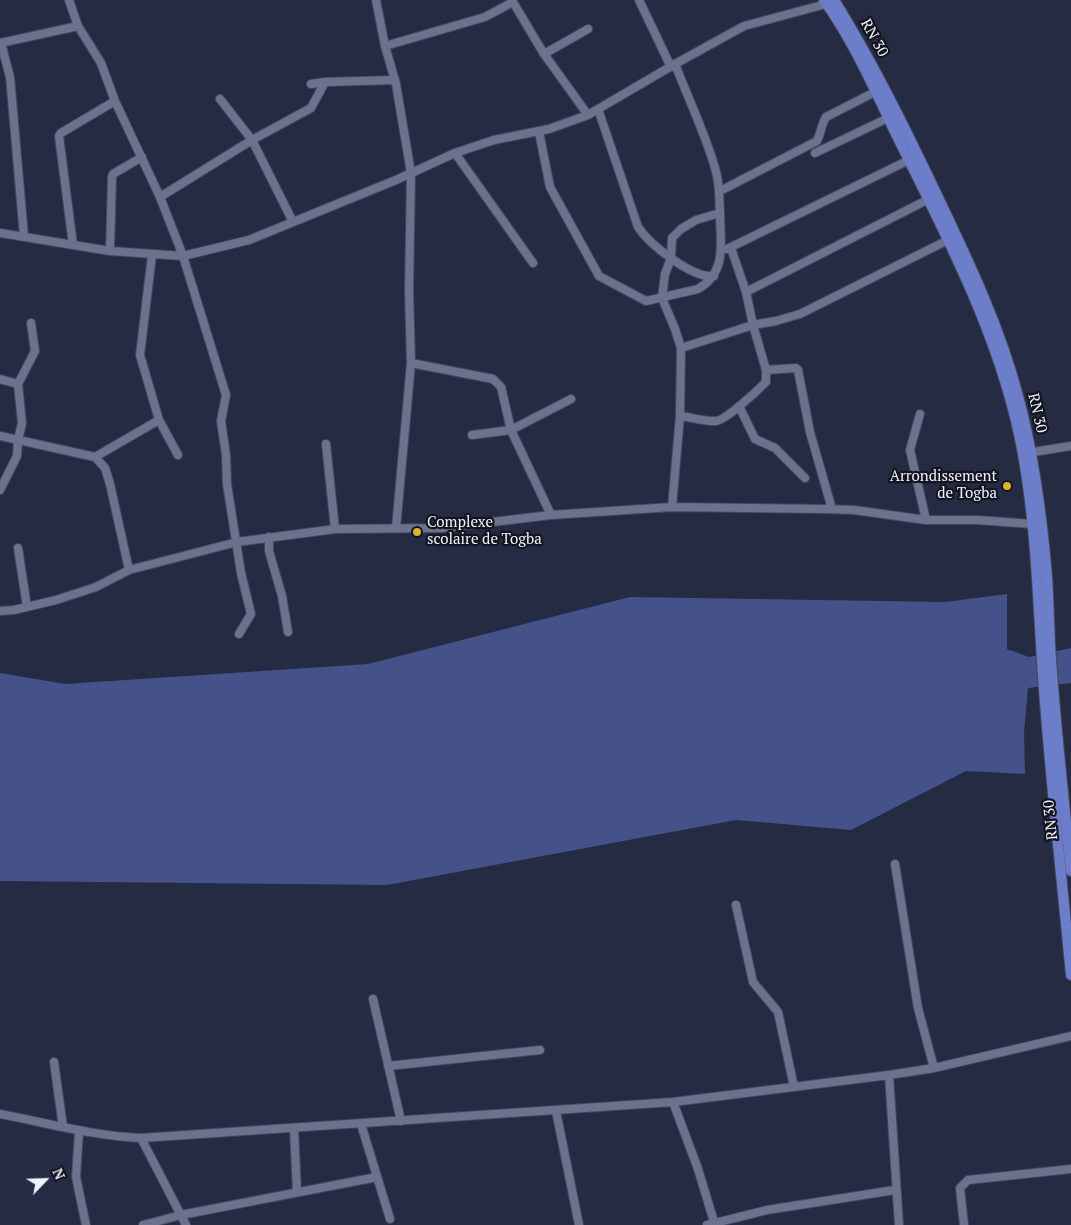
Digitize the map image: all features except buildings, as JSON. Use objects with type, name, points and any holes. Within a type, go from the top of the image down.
[{"type":"main road","name":"RN 30","points":[[831,1],[975,298],[994,348],[1027,453],[1032,524],[1046,650],[1071,975]]},
{"type":"main road","name":"RN 30","points":[[831,1],[858,39],[884,88],[983,294],[1002,345],[1018,396],[1027,453],[1042,524],[1047,578],[1046,650]]},
{"type":"main road","name":"RN 30","points":[[1049,691],[1071,871]]},
{"type":"street","points":[[69,0],[78,26],[101,63],[115,101],[160,197],[183,256],[226,395],[221,421],[226,455],[227,484],[241,573],[251,614],[239,634]]},
{"type":"street","points":[[376,0],[385,46],[395,80],[411,174],[409,291],[411,363],[396,528]]},
{"type":"street","points":[[539,132],[550,187],[599,276],[643,300],[662,298],[698,289],[714,276],[721,252],[720,191],[715,167],[673,65],[639,0]]},
{"type":"street","points":[[385,46],[485,17],[512,1],[544,54],[588,115]]},
{"type":"street","points":[[0,233],[110,251],[183,256],[249,240],[411,174],[456,153],[494,140],[539,132],[588,115],[744,26],[831,1]]},
{"type":"street","points":[[24,236],[10,77],[0,43],[78,26]]},
{"type":"street","points":[[544,54],[588,29]]},
{"type":"street","points":[[311,84],[395,80]]},
{"type":"street","points":[[160,197],[252,140],[311,108],[325,82]]},
{"type":"street","points":[[720,191],[816,141],[821,125],[826,117],[875,92]]},
{"type":"street","points":[[220,99],[252,140],[293,222]]},
{"type":"street","points":[[73,245],[59,136],[115,101]]},
{"type":"street","points":[[598,109],[638,227],[649,241],[671,258],[702,275],[714,276]]},
{"type":"street","points":[[815,153],[888,118]]},
{"type":"street","points":[[456,153],[533,263]]},
{"type":"street","points":[[110,251],[113,174],[142,157]]},
{"type":"street","points":[[721,252],[909,160]]},
{"type":"street","points":[[746,292],[928,199]]},
{"type":"street","points":[[672,507],[680,416],[681,348],[662,298],[665,274],[671,258],[672,238],[681,228],[696,220],[720,213]]},
{"type":"street","points":[[681,348],[753,325],[800,314],[948,240]]},
{"type":"street","points":[[680,416],[715,421],[722,419],[766,382],[766,370],[746,292],[731,248]]},
{"type":"street","points":[[152,255],[140,355],[159,420],[178,455]]},
{"type":"street","points":[[0,490],[17,456],[22,423],[18,384],[35,351],[31,323]]},
{"type":"street","points":[[411,363],[493,379],[501,387],[511,430],[551,514]]},
{"type":"street","points":[[766,370],[796,368],[798,370],[810,432],[832,509]]},
{"type":"street","points":[[0,379],[18,384]]},
{"type":"street","points":[[472,435],[511,430],[571,399]]},
{"type":"street","points":[[739,406],[755,439],[775,448],[804,478]]},
{"type":"street","points":[[920,414],[910,450],[926,520]]},
{"type":"street","points":[[95,457],[159,420]]},
{"type":"street","points":[[0,436],[95,457],[105,468],[110,484],[129,570]]},
{"type":"street","points":[[326,444],[336,529]]},
{"type":"street","points":[[1027,453],[1071,446]]},
{"type":"street","points":[[0,611],[56,600],[96,587],[129,570],[237,542],[336,529],[442,528],[551,514],[672,507],[854,510],[926,520],[977,520],[1032,524]]},
{"type":"street","points":[[269,537],[269,551],[282,596],[288,632]]},
{"type":"street","points":[[18,548],[27,607]]},
{"type":"street","points":[[895,864],[918,1008],[934,1068]]},
{"type":"street","points":[[736,906],[753,982],[778,1012],[794,1087]]},
{"type":"street","points":[[373,999],[401,1122]]},
{"type":"street","points":[[0,1114],[79,1131],[119,1137],[142,1138],[556,1111],[673,1102],[889,1075],[934,1068],[1071,1036]]},
{"type":"street","points":[[388,1066],[540,1050]]},
{"type":"street","points":[[54,1062],[63,1127]]},
{"type":"street","points":[[889,1075],[895,1190],[899,1225]]},
{"type":"street","points":[[673,1102],[698,1169],[712,1224],[767,1210],[895,1190]]},
{"type":"street","points":[[556,1111],[579,1225]]},
{"type":"street","points":[[361,1124],[390,1219]]},
{"type":"street","points":[[294,1129],[297,1192]]},
{"type":"street","points":[[79,1131],[76,1176],[86,1225]]},
{"type":"street","points":[[142,1138],[186,1225]]},
{"type":"street","points":[[964,1225],[960,1188],[968,1180],[1071,1169]]},
{"type":"street","points":[[143,1225],[181,1215],[377,1177]]},
{"type":"shaded area","points":[[1007,594],[1007,649],[1029,657],[1071,648],[1071,683],[1028,688],[1024,733],[1025,774],[966,771],[851,830],[736,820],[387,885],[0,881],[0,673],[65,684],[368,664],[630,597],[945,602]]},
{"type":"place","name":"Arrondissement de Togba","points":[[1007,486]]},
{"type":"place","name":"Complexe scolaire de Togba","points":[[417,532]]}]
